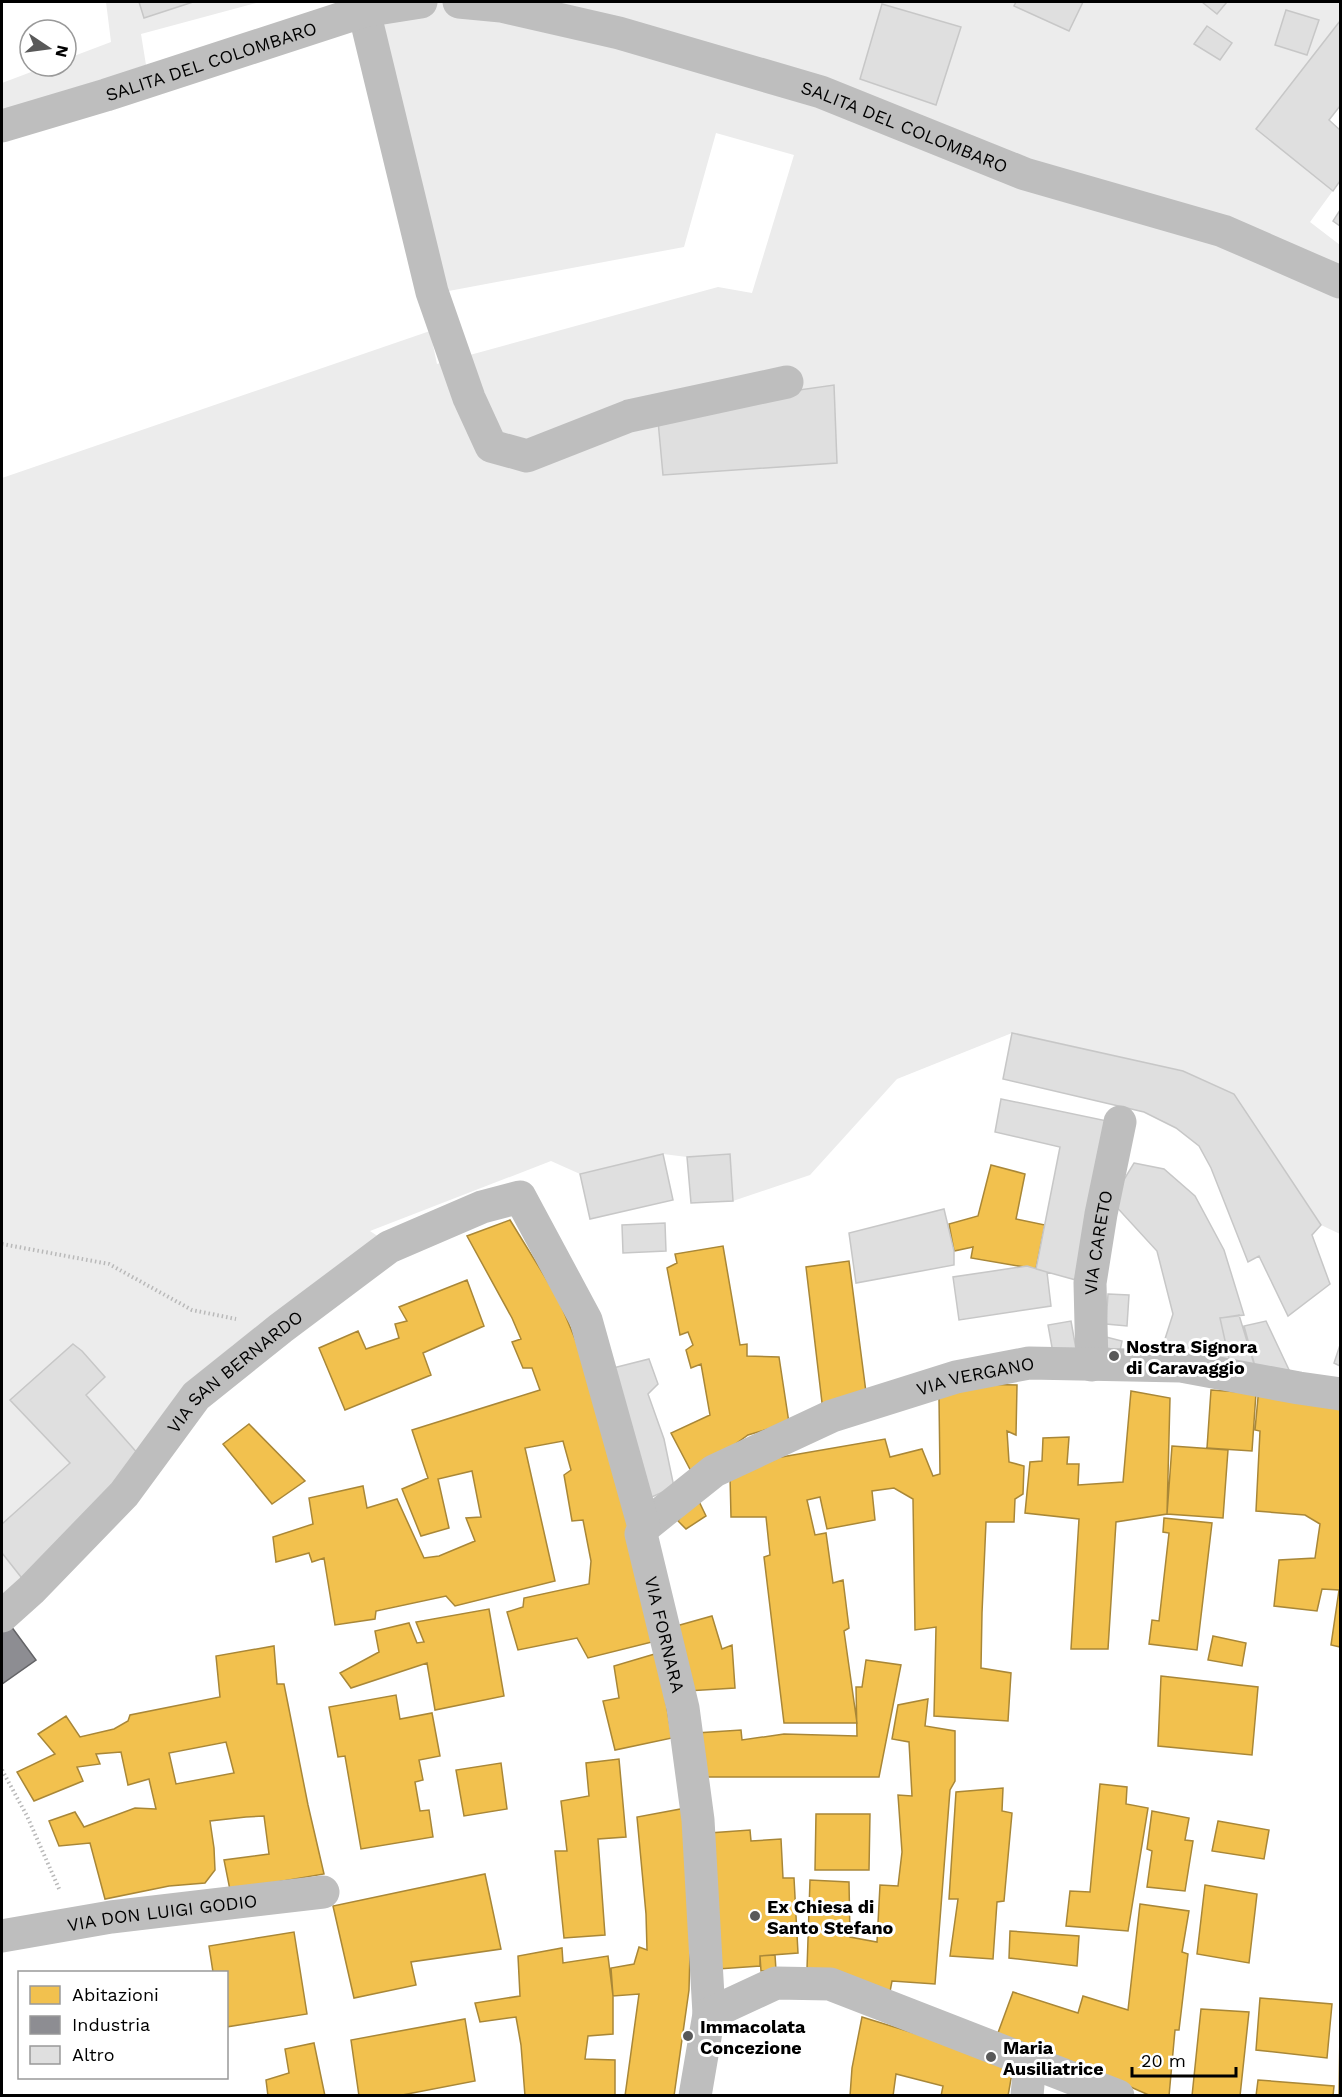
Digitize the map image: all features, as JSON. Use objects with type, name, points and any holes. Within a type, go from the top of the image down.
[{"type":"street","name":"SALITA DEL COLOMBARO","points":[[2,126],[106,95],[364,11],[421,2]]},
{"type":"street","name":"SALITA DEL COLOMBARO","points":[[459,2],[501,6],[620,33],[821,92],[1025,174],[1222,231],[1341,282]]},
{"type":"street","points":[[364,11],[432,292],[469,398],[491,446],[527,456],[629,416],[787,382]]},
{"type":"street","name":"VIA CARETO","points":[[1092,1365],[1090,1283],[1101,1214],[1120,1122]]},
{"type":"street","name":"VIA SAN BERNARDO","points":[[2,1616],[31,1590],[124,1494],[196,1396],[281,1328],[389,1247],[482,1207],[520,1197]]},
{"type":"street","name":"VIA FORNARA","points":[[520,1197],[586,1320],[644,1527],[641,1534],[683,1708],[698,1820],[709,2014],[694,2096]]},
{"type":"street","name":"VIA VERGANO","points":[[644,1527],[714,1472],[832,1416],[956,1377],[1029,1363],[1181,1366],[1341,1394]]},
{"type":"street","name":"VIA DON LUIGI GODIO","points":[[2,1936],[111,1917],[323,1892]]},
{"type":"street","points":[[709,2014],[776,1983],[830,1984],[1118,2096]]},
{"type":"street","points":[[1027,2096],[1030,2061]]},
{"type":"path","points":[[2,1244],[109,1264],[192,1310],[281,1328]]},
{"type":"path","points":[[2,1770],[27,1816],[58,1884],[71,1924]]},
{"type":"shaded area","points":[[106,2],[260,2],[141,34],[146,65],[2,114],[2,83],[18,77],[78,78],[78,54],[111,42]]},
{"type":"shaded area","points":[[356,2],[1340,2],[1340,106],[1329,120],[1340,130],[1340,181],[1310,222],[1340,245],[1340,1234],[1321,1225],[1234,1094],[1183,1071],[1012,1033],[897,1079],[810,1175],[733,1201],[729,1154],[687,1157],[663,1154],[580,1174],[551,1161],[370,1231],[382,1239],[314,1290],[233,1345],[189,1388],[148,1446],[2,1604],[2,478],[430,331],[437,364],[718,287],[752,293],[794,155],[716,133],[684,247],[422,296]]},
{"type":"building: Abitazioni","points":[[991,1165],[1025,1174],[1016,1219],[1045,1225],[1036,1269],[971,1258],[973,1247],[954,1251],[949,1224],[978,1216]]},
{"type":"building: Abitazioni","points":[[510,1220],[558,1298],[576,1341],[606,1429],[656,1641],[588,1658],[577,1638],[518,1650],[507,1612],[523,1607],[524,1598],[589,1584],[591,1561],[583,1520],[572,1521],[564,1475],[571,1470],[563,1441],[525,1448],[555,1581],[455,1606],[446,1596],[376,1611],[375,1619],[335,1625],[324,1558],[312,1562],[309,1553],[276,1562],[273,1537],[313,1524],[309,1498],[363,1486],[367,1508],[397,1499],[424,1558],[439,1556],[475,1541],[466,1518],[481,1517],[472,1471],[438,1479],[449,1528],[421,1536],[402,1489],[428,1478],[412,1430],[540,1390],[532,1368],[523,1368],[512,1342],[521,1339],[467,1236]]},
{"type":"building: Abitazioni","points":[[723,1246],[740,1345],[747,1344],[747,1356],[779,1357],[789,1423],[748,1435],[693,1475],[671,1433],[710,1415],[701,1364],[691,1368],[686,1350],[693,1345],[688,1332],[680,1335],[667,1268],[677,1263],[675,1254]]},
{"type":"building: Abitazioni","points":[[849,1261],[867,1400],[823,1411],[806,1267]]},
{"type":"building: Abitazioni","points":[[467,1280],[484,1326],[423,1353],[431,1375],[345,1410],[319,1348],[358,1331],[366,1349],[399,1338],[395,1324],[407,1321],[399,1307]]},
{"type":"building: Abitazioni","points":[[970,1384],[1017,1385],[1016,1435],[1007,1431],[1009,1462],[1024,1466],[1023,1494],[1015,1499],[1014,1522],[986,1522],[982,1613],[981,1668],[1011,1673],[1008,1721],[934,1716],[936,1627],[915,1630],[913,1499],[894,1488],[872,1491],[875,1520],[827,1529],[820,1497],[807,1500],[815,1535],[826,1533],[833,1583],[843,1580],[849,1628],[844,1631],[857,1723],[784,1723],[764,1557],[770,1555],[766,1517],[731,1517],[730,1476],[770,1459],[885,1439],[890,1457],[922,1449],[933,1476],[940,1474],[939,1398]]},
{"type":"building: Abitazioni","points":[[1259,1387],[1340,1394],[1340,1647],[1331,1645],[1339,1590],[1322,1589],[1317,1611],[1274,1606],[1279,1560],[1315,1558],[1320,1524],[1305,1515],[1256,1511],[1260,1431],[1255,1430]]},
{"type":"building: Abitazioni","points":[[1211,1390],[1256,1393],[1252,1451],[1207,1448]]},
{"type":"building: Abitazioni","points":[[1131,1391],[1170,1398],[1167,1514],[1116,1522],[1108,1649],[1071,1649],[1079,1519],[1025,1513],[1030,1462],[1042,1461],[1043,1438],[1069,1437],[1067,1464],[1079,1464],[1078,1485],[1123,1482]]},
{"type":"building: Abitazioni","points":[[249,1424],[305,1481],[272,1504],[223,1444]]},
{"type":"building: Abitazioni","points":[[1172,1446],[1228,1450],[1223,1518],[1167,1514]]},
{"type":"building: Abitazioni","points":[[695,1493],[706,1516],[686,1529],[678,1521]]},
{"type":"building: Abitazioni","points":[[1164,1518],[1212,1523],[1197,1650],[1149,1644],[1152,1620],[1159,1621],[1169,1533],[1163,1532]]},
{"type":"building: Abitazioni","points":[[489,1609],[504,1696],[435,1710],[427,1663],[351,1688],[340,1673],[379,1652],[375,1631],[409,1623],[417,1643],[424,1642],[416,1622]]},
{"type":"building: Abitazioni","points":[[712,1616],[722,1649],[732,1645],[735,1688],[687,1691],[669,1628]]},
{"type":"building: Abitazioni","points":[[1213,1636],[1246,1643],[1242,1666],[1208,1660]]},
{"type":"building: Abitazioni","points":[[274,1646],[277,1684],[284,1684],[324,1874],[230,1890],[224,1860],[269,1854],[264,1816],[210,1821],[215,1870],[205,1883],[169,1886],[105,1899],[90,1843],[59,1846],[49,1821],[75,1812],[84,1827],[135,1808],[156,1809],[149,1779],[128,1785],[121,1752],[96,1754],[100,1764],[77,1767],[83,1781],[34,1801],[17,1772],[55,1754],[38,1734],[66,1716],[80,1737],[114,1729],[128,1721],[130,1715],[220,1697],[216,1656]],"holes":[[[226,1742],[234,1773],[176,1784],[169,1753]]]},
{"type":"building: Abitazioni","points":[[658,1653],[672,1738],[615,1750],[603,1701],[619,1698],[614,1666]]},
{"type":"building: Abitazioni","points":[[866,1660],[901,1665],[879,1777],[703,1777],[696,1733],[741,1730],[742,1740],[784,1734],[857,1736],[856,1687],[862,1687]]},
{"type":"building: Abitazioni","points":[[1161,1676],[1258,1687],[1252,1755],[1158,1746]]},
{"type":"building: Abitazioni","points":[[396,1695],[400,1719],[432,1713],[440,1756],[419,1760],[423,1780],[415,1782],[420,1811],[429,1810],[433,1837],[361,1849],[345,1756],[338,1757],[329,1707]]},
{"type":"building: Abitazioni","points":[[928,1699],[925,1726],[955,1731],[955,1781],[950,1790],[935,1984],[892,1981],[889,1997],[807,1969],[810,1880],[849,1882],[850,1937],[877,1942],[880,1885],[898,1886],[902,1852],[898,1795],[912,1796],[909,1742],[892,1739],[898,1705]]},
{"type":"building: Abitazioni","points":[[619,1759],[626,1837],[598,1839],[605,1935],[564,1938],[555,1851],[567,1851],[561,1801],[589,1796],[586,1763]]},
{"type":"building: Abitazioni","points":[[501,1763],[507,1809],[464,1816],[456,1770]]},
{"type":"building: Abitazioni","points":[[1100,1784],[1127,1787],[1126,1804],[1148,1808],[1128,1931],[1066,1926],[1070,1891],[1090,1892]]},
{"type":"building: Abitazioni","points":[[1003,1788],[1002,1811],[1012,1813],[1004,1901],[997,1902],[993,1959],[950,1956],[958,1899],[949,1899],[956,1792]]},
{"type":"building: Abitazioni","points":[[686,1808],[691,1914],[689,1990],[674,2096],[625,2096],[639,1994],[613,1996],[611,1968],[634,1964],[639,1947],[647,1950],[637,1817]]},
{"type":"building: Abitazioni","points":[[1152,1811],[1189,1818],[1185,1840],[1193,1841],[1185,1891],[1147,1887],[1152,1851],[1147,1849]]},
{"type":"building: Abitazioni","points":[[816,1814],[870,1814],[869,1870],[815,1870]]},
{"type":"building: Abitazioni","points":[[1218,1821],[1269,1830],[1264,1859],[1212,1851]]},
{"type":"building: Abitazioni","name":"Ex Chiesa di Santo Stefano","points":[[750,1830],[751,1841],[781,1839],[783,1878],[794,1878],[798,1953],[760,1956],[760,1966],[718,1969],[709,1833]]},
{"type":"building: Abitazioni","points":[[485,1874],[501,1949],[411,1962],[416,1985],[354,1998],[333,1906]]},
{"type":"building: Abitazioni","points":[[1205,1885],[1257,1894],[1249,1963],[1197,1954]]},
{"type":"building: Abitazioni","points":[[1140,1904],[1189,1911],[1182,1952],[1188,1954],[1179,2030],[1175,2030],[1169,2096],[1151,2096],[1117,2081],[995,2041],[1013,1992],[1078,2013],[1083,1996],[1128,2010]]},
{"type":"building: Abitazioni","points":[[1010,1931],[1079,1936],[1077,1966],[1009,1958]]},
{"type":"building: Abitazioni","points":[[294,1932],[307,2014],[228,2027],[228,1971],[213,1971],[209,1946]]},
{"type":"building: Abitazioni","points":[[562,1948],[563,1963],[608,1956],[613,1996],[613,2034],[588,2036],[585,2059],[615,2060],[615,2096],[525,2096],[516,2017],[480,2022],[475,2003],[520,1996],[518,1956]]},
{"type":"building: Abitazioni","points":[[775,1955],[776,1970],[761,1971],[760,1956]]},
{"type":"building: Abitazioni","points":[[1260,1998],[1332,2004],[1327,2058],[1256,2050]]},
{"type":"building: Abitazioni","points":[[1201,2009],[1249,2012],[1240,2096],[1192,2096]]},
{"type":"building: Abitazioni","points":[[862,2017],[959,2047],[1015,2056],[1008,2096],[941,2096],[943,2086],[896,2074],[893,2096],[850,2096],[852,2068]]},
{"type":"building: Abitazioni","points":[[465,2019],[475,2081],[397,2096],[359,2096],[351,2040]]},
{"type":"building: Abitazioni","points":[[1340,2030],[1340,2096],[1339,2096]]},
{"type":"building: Abitazioni","points":[[314,2043],[325,2096],[268,2096],[266,2080],[289,2073],[285,2049]]},
{"type":"building: Abitazioni","points":[[1258,2080],[1334,2086],[1333,2096],[1256,2096]]},
{"type":"building: Industria","points":[[8,1622],[36,1660],[2,1684],[2,1626]]},
{"type":"building: Altro","points":[[139,2],[193,2],[144,18]]},
{"type":"building: Altro","points":[[1016,2],[1083,2],[1069,31],[1014,6]]},
{"type":"building: Altro","points":[[1202,2],[1227,2],[1217,14]]},
{"type":"building: Altro","points":[[882,4],[961,27],[936,105],[860,79]]},
{"type":"building: Altro","points":[[1286,10],[1319,20],[1307,55],[1275,45]]},
{"type":"building: Altro","points":[[1340,21],[1340,106],[1329,120],[1340,130],[1340,181],[1333,191],[1256,129]]},
{"type":"building: Altro","points":[[1207,26],[1232,43],[1220,60],[1194,44]]},
{"type":"building: Altro","points":[[1340,210],[1340,226],[1333,221]]},
{"type":"building: Altro","points":[[834,385],[837,463],[663,475],[657,410]]},
{"type":"building: Altro","points":[[1012,1033],[1183,1071],[1234,1094],[1321,1225],[1312,1235],[1330,1284],[1288,1316],[1259,1256],[1248,1262],[1211,1168],[1199,1146],[1176,1128],[1144,1112],[1003,1079]]},
{"type":"building: Altro","points":[[1001,1099],[1112,1122],[1083,1282],[1036,1269],[1060,1147],[995,1132]]},
{"type":"building: Altro","points":[[663,1154],[673,1200],[590,1219],[580,1174]]},
{"type":"building: Altro","points":[[730,1154],[733,1201],[691,1203],[687,1157]]},
{"type":"building: Altro","points":[[1134,1163],[1164,1169],[1195,1196],[1224,1250],[1244,1315],[1220,1318],[1230,1363],[1162,1362],[1165,1339],[1173,1314],[1157,1251],[1111,1201]]},
{"type":"building: Altro","points":[[944,1209],[954,1251],[954,1265],[856,1283],[849,1233]]},
{"type":"building: Altro","points":[[665,1223],[666,1251],[623,1253],[622,1225]]},
{"type":"building: Altro","points":[[1027,1266],[1047,1272],[1051,1306],[959,1320],[953,1277]]},
{"type":"building: Altro","points":[[1108,1294],[1129,1295],[1127,1326],[1106,1324]]},
{"type":"building: Altro","points":[[1239,1315],[1254,1364],[1230,1363],[1220,1318]]},
{"type":"building: Altro","points":[[1071,1321],[1076,1349],[1053,1353],[1048,1325]]},
{"type":"building: Altro","points":[[1266,1321],[1291,1374],[1256,1370],[1244,1326]]},
{"type":"building: Altro","points":[[1106,1337],[1122,1341],[1120,1351],[1103,1347]]},
{"type":"building: Altro","points":[[73,1344],[105,1377],[86,1395],[140,1456],[25,1582],[2,1553],[2,1524],[70,1463],[10,1400]]},
{"type":"building: Altro","points":[[1340,1345],[1340,1366],[1334,1363]]},
{"type":"building: Altro","points":[[649,1359],[658,1384],[648,1394],[664,1439],[674,1487],[643,1501],[601,1371]]},
{"type":"place","name":"Nostra Signora di Caravaggio","points":[[1114,1356]]},
{"type":"place","name":"Ex Chiesa di Santo Stefano","points":[[755,1916]]},
{"type":"place","name":"Immacolata Concezione","points":[[688,2036]]},
{"type":"place","name":"Maria Ausiliatrice","points":[[991,2057]]}]
